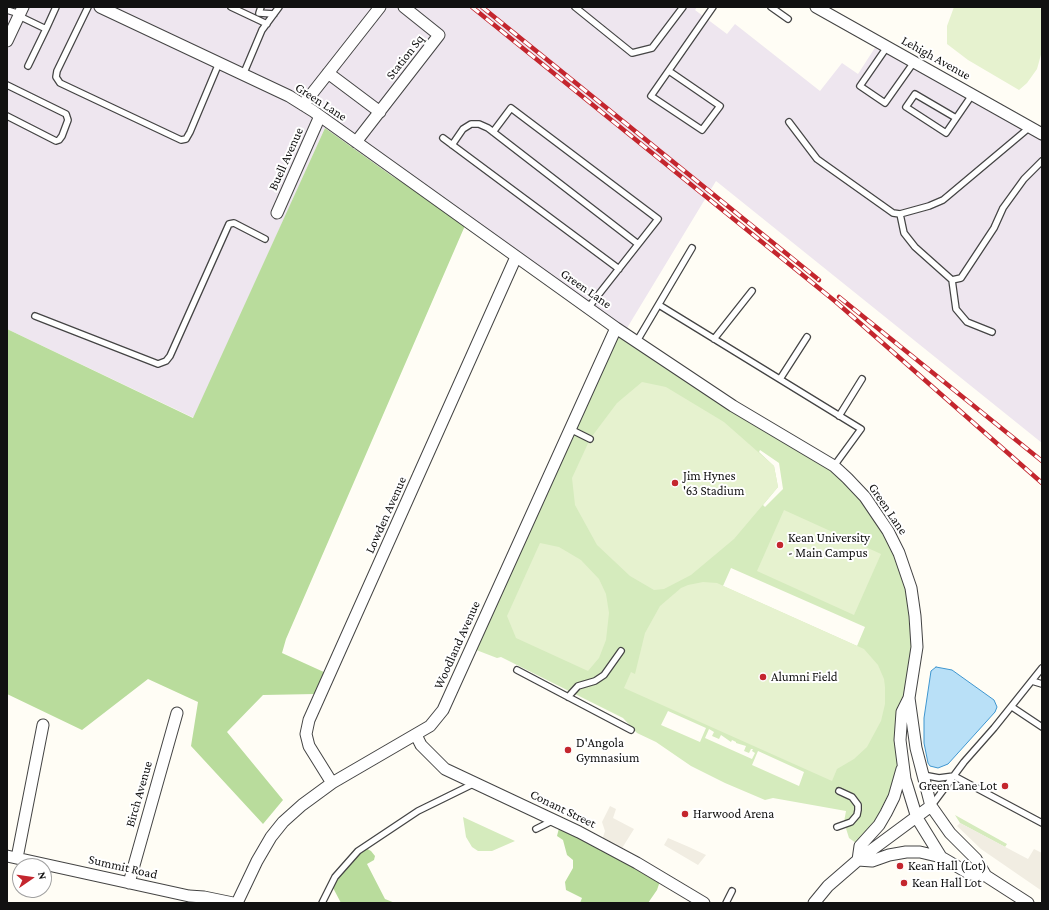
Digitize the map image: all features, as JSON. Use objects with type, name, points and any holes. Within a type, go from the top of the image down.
[{"type":"street","name":"Green Lane","points":[[100,7],[243,74],[303,105],[616,328],[733,406],[834,466],[865,497],[878,514],[899,553],[907,575],[914,604],[917,647],[909,698],[916,748],[922,775],[931,806],[950,833],[976,858],[986,876]]},
{"type":"street","points":[[303,105],[380,7]]},
{"type":"street","name":"Station Sq","points":[[356,142],[439,35],[404,7]]},
{"type":"street","name":"Lehigh Avenue","points":[[816,7],[1042,134]]},
{"type":"street","points":[[7,41],[20,12]]},
{"type":"street","points":[[328,73],[380,112]]},
{"type":"street","name":"Buell Avenue","points":[[277,213],[320,116]]},
{"type":"street","name":"Lowden Avenue","points":[[332,783],[309,746],[306,734],[309,720],[516,258]]},
{"type":"street","name":"Woodland Avenue","points":[[237,903],[261,855],[283,822],[302,805],[332,783],[430,726],[443,710],[616,328]]},
{"type":"street","name":"Green Lane","points":[[909,698],[902,712],[900,726],[902,767],[917,818],[941,857],[970,874],[986,876],[1028,903]]},
{"type":"street","name":"Birch Avenue","points":[[129,883],[177,713]]},
{"type":"street","points":[[12,857],[43,725]]},
{"type":"street","name":"Conant Street","points":[[416,735],[425,749],[445,769],[554,820],[625,857],[704,903]]},
{"type":"street","points":[[858,860],[860,846],[879,825],[888,809],[894,796],[902,767]]},
{"type":"street","points":[[814,903],[828,886],[858,860],[890,835],[917,818],[931,806]]},
{"type":"street","points":[[858,860],[872,861],[889,855],[906,852],[920,852],[941,857]]},
{"type":"street","name":"Summit Road","points":[[12,857],[189,896],[204,897],[233,903]]},
{"type":"lane","points":[[28,66],[56,7]]},
{"type":"lane","points":[[88,7],[57,71],[56,77],[60,83],[180,140],[186,138],[190,132],[219,63]]},
{"type":"lane","points":[[231,7],[266,24]]},
{"type":"lane","points":[[261,7],[259,13],[274,14]]},
{"type":"lane","points":[[243,74],[266,24],[279,7]]},
{"type":"lane","points":[[575,7],[632,53],[652,48],[683,7]]},
{"type":"lane","points":[[669,71],[720,106],[702,130],[651,96],[713,7]]},
{"type":"lane","points":[[771,7],[788,19]]},
{"type":"lane","points":[[7,10],[20,12],[46,29]]},
{"type":"lane","points":[[888,47],[860,86],[885,103],[914,62]]},
{"type":"lane","points":[[7,85],[66,114],[68,120],[62,136],[56,141],[7,116]]},
{"type":"lane","points":[[956,118],[915,94],[906,107],[946,133],[972,95]]},
{"type":"lane","points":[[493,132],[511,108],[658,219],[588,308]]},
{"type":"lane","points":[[788,122],[817,159],[893,213],[900,214],[944,200],[1030,127]]},
{"type":"lane","points":[[452,145],[463,129],[471,124],[480,124],[493,132],[638,244]]},
{"type":"lane","points":[[444,138],[619,269]]},
{"type":"lane","points":[[952,280],[961,278],[994,228],[1003,208],[1024,179],[1042,161]]},
{"type":"lane","points":[[900,214],[904,233],[915,246],[952,280],[956,309],[967,322],[992,332]]},
{"type":"lane","points":[[35,316],[158,364],[166,361],[170,356],[228,224],[234,222],[265,238]]},
{"type":"lane","points":[[637,341],[692,248]]},
{"type":"lane","points":[[714,339],[752,291]]},
{"type":"lane","points":[[659,305],[861,429],[834,466]]},
{"type":"lane","points":[[780,379],[807,337]]},
{"type":"lane","points":[[839,416],[862,379]]},
{"type":"lane","points":[[570,429],[590,438]]},
{"type":"lane","points":[[568,697],[578,686],[595,681],[604,675],[621,651]]},
{"type":"lane","points":[[931,806],[1042,668]]},
{"type":"lane","points":[[517,670],[631,730]]},
{"type":"lane","points":[[1032,681],[1042,684]]},
{"type":"lane","points":[[1012,707],[1042,727]]},
{"type":"lane","points":[[922,775],[938,778],[954,776],[1042,823]]},
{"type":"lane","points":[[322,903],[335,877],[358,851],[418,811],[475,783]]},
{"type":"lane","points":[[837,826],[851,822],[857,815],[858,810],[858,805],[852,797],[839,791]]},
{"type":"lane","points":[[536,829],[554,820]]},
{"type":"lane","points":[[726,903],[732,891]]},
{"type":"shaded area","points":[[7,7],[697,7],[695,10],[727,34],[735,24],[820,91],[842,63],[858,74],[880,40],[1042,134],[1042,443],[716,181],[624,333],[392,176],[325,128],[194,418],[7,329]]},
{"type":"shaded area","points":[[610,806],[616,809],[613,818],[634,829],[619,853],[602,840],[605,831],[602,822]]},
{"type":"shaded area","points":[[960,823],[1028,859],[1034,849],[1042,853],[1042,891],[981,849],[957,826]]},
{"type":"shaded area","points":[[668,838],[706,855],[698,865],[664,845]]},
{"type":"green space","points":[[954,7],[1040,7],[1042,14],[1042,51],[1037,69],[1027,83],[1019,90],[968,60],[947,44],[947,26]]},
{"type":"green space","points":[[325,128],[392,176],[467,221],[286,639],[282,653],[326,673],[315,694],[263,695],[227,732],[283,800],[263,824],[191,746],[198,702],[148,679],[82,730],[7,694],[7,329],[193,418]]},
{"type":"green space","points":[[616,328],[847,478],[899,553],[917,634],[902,712],[902,767],[894,797],[860,846],[849,838],[844,822],[846,811],[773,798],[765,800],[725,783],[691,766],[656,742],[637,733],[623,718],[501,657],[497,658],[471,648]],"holes":[[[760,450],[779,463],[783,489],[765,507],[763,505],[778,487],[774,466],[759,452]],[[731,568],[865,627],[857,646],[723,586]],[[668,711],[706,728],[700,742],[661,725]],[[709,729],[714,732],[712,736],[719,739],[721,735],[731,742],[732,740],[746,746],[744,751],[749,753],[751,749],[753,749],[752,751],[755,753],[752,759],[705,738]],[[758,751],[804,772],[799,786],[752,765]]]},
{"type":"green space","name":"Jim Hynes '63 Stadium","points":[[642,382],[666,387],[724,422],[774,466],[778,487],[734,539],[691,575],[664,589],[654,590],[630,576],[597,545],[575,505],[572,478],[590,439],[617,403]]},
{"type":"green space","points":[[784,510],[881,554],[854,615],[757,571]]},
{"type":"green space","points":[[540,543],[559,547],[581,560],[599,579],[606,594],[609,613],[606,640],[599,658],[588,671],[516,638],[507,616]]},
{"type":"green space","points":[[703,582],[717,583],[864,649],[878,665],[884,679],[885,687],[885,704],[881,721],[867,747],[854,759],[837,769],[832,781],[624,688],[631,672],[635,674],[645,633],[660,606],[681,588]]},
{"type":"green space","points":[[955,815],[1007,844],[1005,847],[960,823]]},
{"type":"green space","points":[[463,817],[515,841],[492,851],[478,851],[472,847],[466,837]]},
{"type":"green space","points":[[564,825],[660,881],[657,890],[648,903],[580,903],[582,898],[566,890],[565,882],[573,868],[573,860],[567,855],[563,840],[557,836],[559,828]]},
{"type":"green space","points":[[364,847],[371,851],[375,856],[374,860],[367,864],[385,899],[395,903],[341,903],[331,884]]},
{"type":"water","points":[[936,667],[952,670],[994,700],[997,707],[995,712],[948,764],[938,768],[930,766],[928,763],[924,743],[924,718],[931,671]]},
{"type":"railway","points":[[472,7],[836,302],[1042,483]]},
{"type":"railway","points":[[482,7],[819,280]]},
{"type":"railway","points":[[839,297],[1042,461]]},
{"type":"place","name":"Jim Hynes '63 Stadium","points":[[675,483]]},
{"type":"place","name":"Kean University - Main Campus","points":[[780,545]]},
{"type":"place","name":"Alumni Field","points":[[763,677]]},
{"type":"place","name":"D'Angola Gymnasium","points":[[568,750]]},
{"type":"place","name":"Green Lane Lot","points":[[1005,786]]},
{"type":"place","name":"Harwood Arena","points":[[685,814]]},
{"type":"place","name":"Kean Hall (Lot)","points":[[900,866]]},
{"type":"place","name":"Kean Hall Lot","points":[[904,883]]}]
